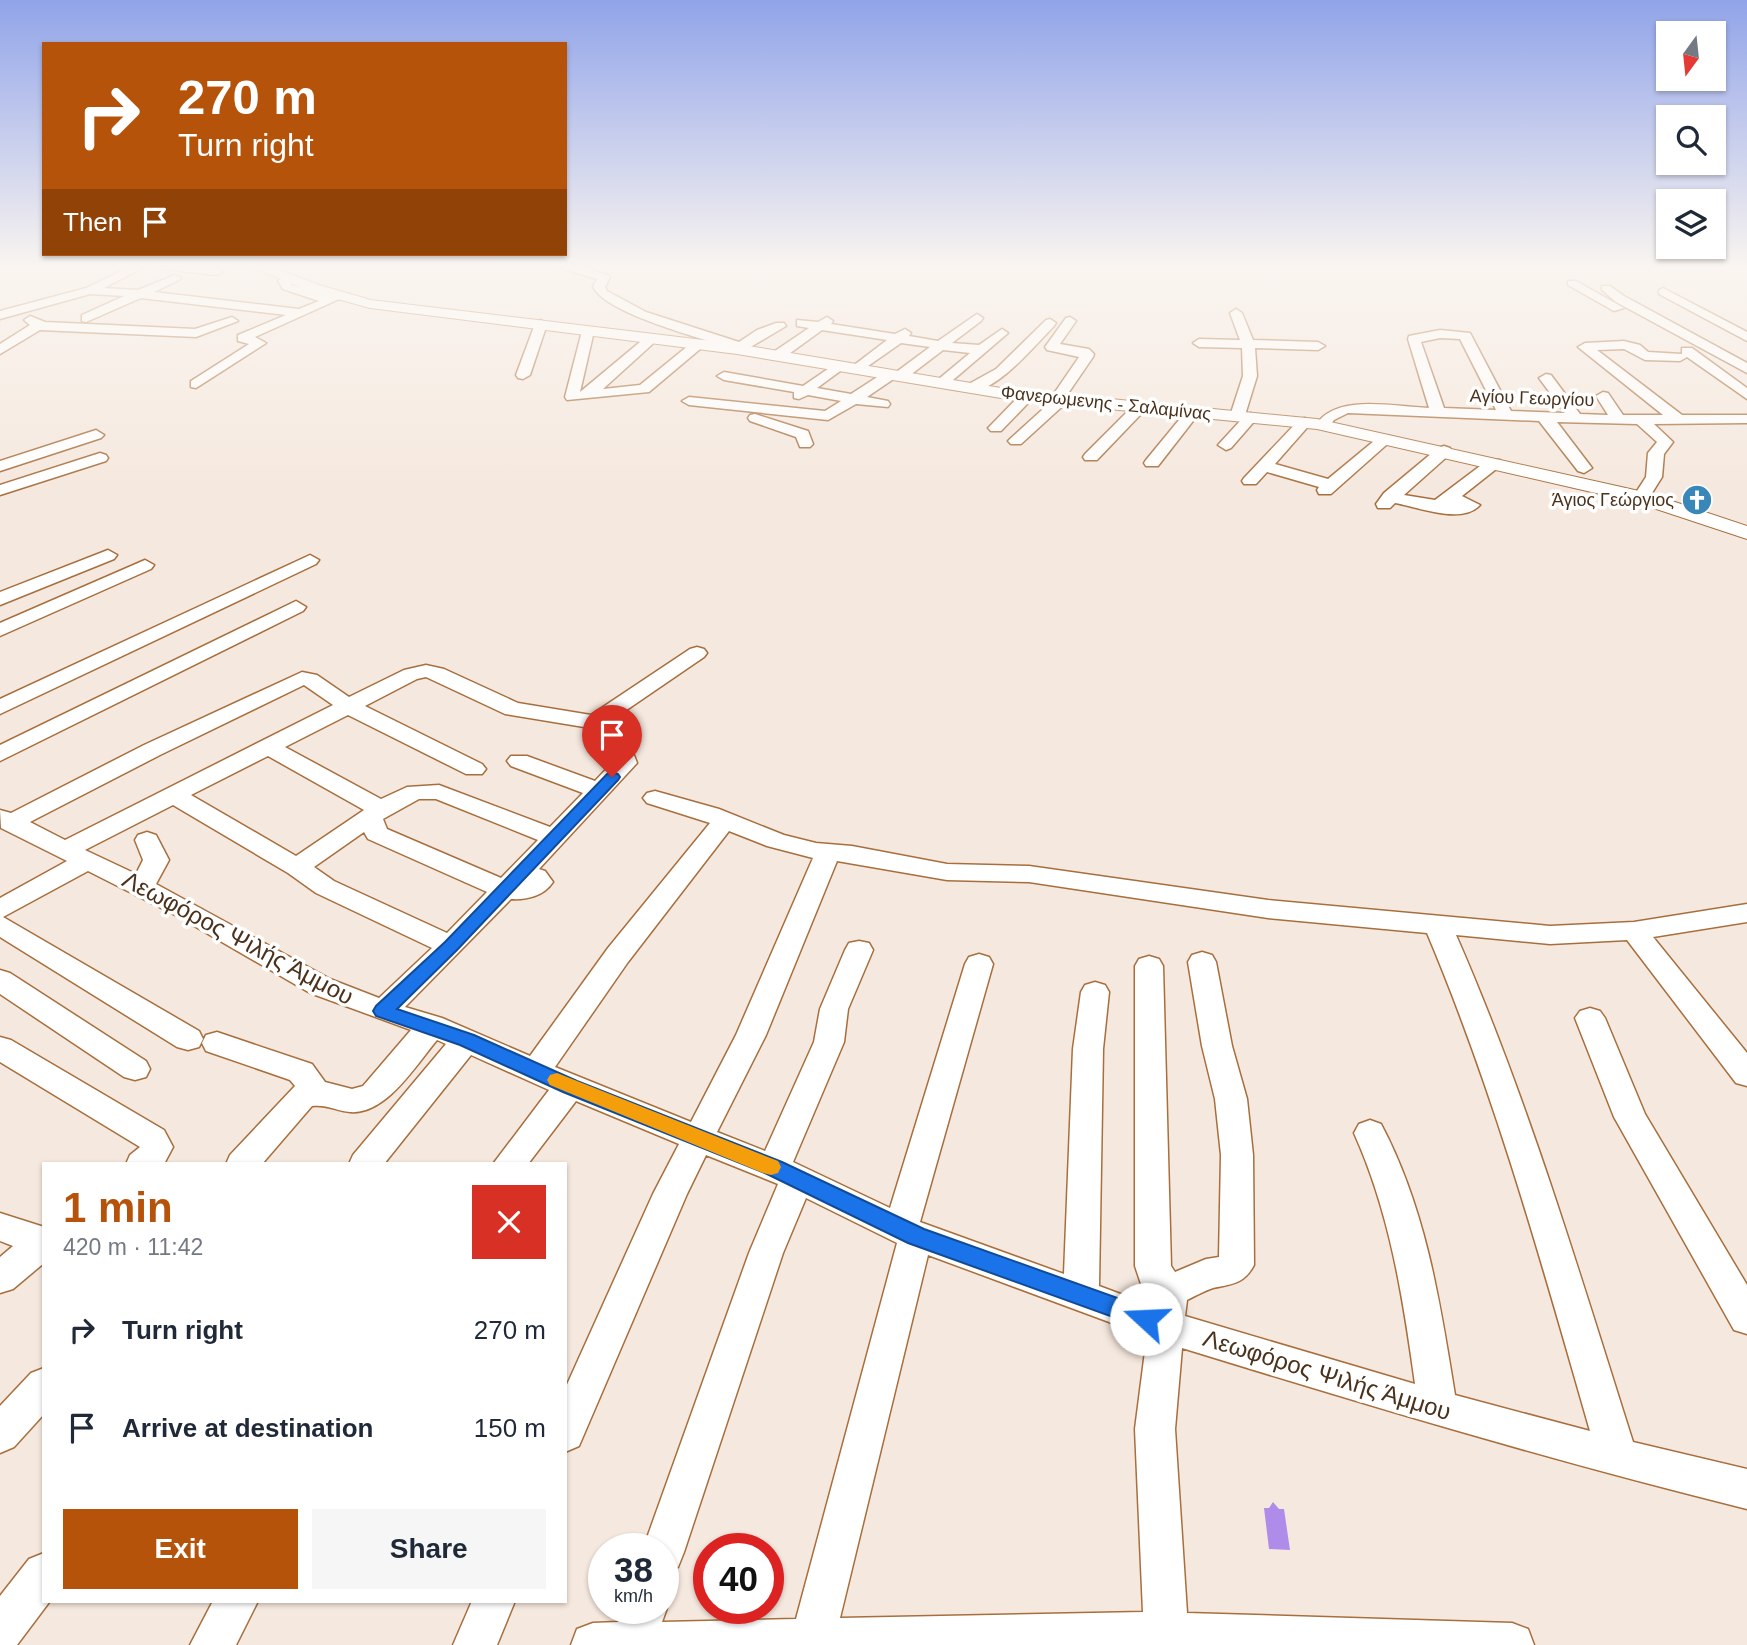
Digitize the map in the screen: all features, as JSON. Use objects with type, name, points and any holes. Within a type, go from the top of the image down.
[{"type":"main road","name":"Φανερωμενης - Σαλαμίνας","points":[[672,342],[777,356],[831,357],[858,369],[1027,396],[1329,426],[1641,497],[1747,533]]},
{"type":"main road","points":[[1329,426],[1388,435],[1437,450]]},
{"type":"street","points":[[196,384],[260,343],[256,342]]},
{"type":"street","points":[[523,374],[535,342]]},
{"type":"street","points":[[586,342],[572,397],[639,391],[651,385],[699,344]]},
{"type":"street","points":[[589,395],[649,342]]},
{"type":"street","points":[[721,342],[745,350]]},
{"type":"street","points":[[753,342],[715,382],[685,404],[828,416],[943,342]]},
{"type":"street","points":[[777,356],[797,342]]},
{"type":"street","points":[[769,422],[804,390],[847,342]]},
{"type":"street","points":[[858,369],[893,342]]},
{"type":"street","points":[[924,342],[972,350],[984,349]]},
{"type":"street","points":[[941,383],[992,342]]},
{"type":"street","points":[[972,388],[1001,372],[1031,342]]},
{"type":"street","points":[[1016,441],[1061,400],[1060,395],[1087,354],[1052,347],[1056,342]]},
{"type":"street","points":[[1226,445],[1244,416],[1251,382],[1250,342]]},
{"type":"street","points":[[1292,342],[1293,346]]},
{"type":"street","points":[[1414,342],[1418,364],[1429,383],[1438,414]]},
{"type":"street","points":[[1468,342],[1506,416]]},
{"type":"street","points":[[1694,342],[1747,344]]},
{"type":"street","points":[[1700,342],[1747,369]]},
{"type":"street","points":[[1199,343],[1318,346]]},
{"type":"street","points":[[1680,421],[1585,347],[1624,345],[1635,348],[1645,356],[1683,354],[1747,395]]},
{"type":"street","points":[[654,363],[678,363]]},
{"type":"street","points":[[578,376],[639,391]]},
{"type":"street","points":[[1546,378],[1576,418]]},
{"type":"street","points":[[715,382],[804,390],[883,404]]},
{"type":"street","points":[[996,428],[1027,396]]},
{"type":"street","points":[[1603,396],[1619,420]]},
{"type":"street","points":[[733,406],[752,416],[803,434],[805,444]]},
{"type":"street","points":[[1091,457],[1139,408]]},
{"type":"street","name":"Αγίου Γεωργίου","points":[[1329,426],[1328,417],[1346,409],[1641,421],[1747,419]]},
{"type":"street","points":[[1152,463],[1193,412]]},
{"type":"street","points":[[1543,417],[1584,468]]},
{"type":"street","points":[[1641,421],[1665,442],[1656,453],[1654,477],[1641,497]]},
{"type":"street","points":[[1250,481],[1305,422]]},
{"type":"street","points":[[0,466],[96,435]]},
{"type":"street","points":[[1264,466],[1328,487],[1385,439]]},
{"type":"street","points":[[1437,450],[1385,503],[1444,502]]},
{"type":"street","points":[[27,457],[58,471]]},
{"type":"street","points":[[0,490],[100,458]]},
{"type":"street","points":[[1423,517],[1494,463]]},
{"type":"street","points":[[0,599],[108,555]]},
{"type":"street","points":[[0,707],[310,560]]},
{"type":"street","points":[[0,630],[145,565]]},
{"type":"street","points":[[0,754],[296,607]]},
{"type":"street","points":[[0,909],[77,855],[173,795],[411,674],[426,671],[437,673],[513,709],[595,722],[697,653]]},
{"type":"street","points":[[5,820],[302,678],[310,679],[346,705],[474,769]]},
{"type":"street","points":[[383,1011],[451,946],[625,763],[626,758],[596,732],[595,722]]},
{"type":"street","points":[[267,747],[376,813]]},
{"type":"street","points":[[519,761],[600,791]]},
{"type":"street","points":[[297,867],[376,813],[415,792],[439,792],[554,837]]},
{"type":"street","points":[[173,795],[297,867],[325,887],[451,946]]},
{"type":"street","points":[[655,798],[710,814],[723,822],[786,844],[828,853],[852,854],[947,872],[1029,874],[1222,904],[1529,934],[1634,931],[1747,913]]},
{"type":"street","points":[[376,813],[377,834],[513,881]]},
{"type":"street","name":"Λεωφόρος Ψιλής Άμμου","points":[[5,820],[139,886],[320,986],[467,1040],[570,1086],[786,1173],[909,1232],[1081,1296],[1168,1309],[1438,1409],[1618,1458],[1747,1489]]},
{"type":"street","points":[[536,1070],[618,954],[723,822]]},
{"type":"street","points":[[139,886],[150,875],[156,860],[147,840]]},
{"type":"street","points":[[567,1428],[632,1280],[699,1137],[719,1103],[751,1035],[828,853]]},
{"type":"street","points":[[0,925],[203,1041],[301,1072],[309,1080],[312,1093]]},
{"type":"street","points":[[1438,926],[1475,1012],[1563,1276],[1618,1458]]},
{"type":"street","points":[[1634,931],[1747,1075]]},
{"type":"street","points":[[670,1533],[766,1253],[786,1173],[829,1042],[834,1009],[859,950]]},
{"type":"street","points":[[1168,1309],[1206,1274],[1228,1271],[1236,1265],[1237,1155],[1231,1099],[1217,1046],[1202,962]]},
{"type":"street","points":[[813,1639],[909,1232],[979,964]]},
{"type":"street","points":[[1149,966],[1153,1266],[1168,1309],[1155,1429],[1166,1634]]},
{"type":"street","points":[[0,980],[135,1069]]},
{"type":"street","points":[[1081,1296],[1088,1049],[1095,992]]},
{"type":"street","points":[[1590,1018],[1630,1117],[1747,1318]]},
{"type":"street","points":[[244,1162],[303,1095],[312,1093],[352,1101],[374,1094],[432,1026]]},
{"type":"street","points":[[367,1162],[467,1040]]},
{"type":"street","points":[[0,1048],[153,1139],[157,1147],[144,1162]]},
{"type":"street","points":[[511,1162],[570,1086]]},
{"type":"street","points":[[1370,1133],[1387,1165],[1419,1284],[1438,1409]]},
{"type":"street","points":[[0,1278],[24,1235]]},
{"type":"street","points":[[0,1434],[42,1388]]},
{"type":"street","points":[[0,1632],[42,1577]]},
{"type":"street","points":[[212,1645],[236,1603]]},
{"type":"street","points":[[475,1645],[493,1603]]},
{"type":"street","points":[[624,1632],[813,1639],[1166,1634],[1512,1645]]},
{"type":"shaded area","points":[[1273,1502],[1279,1509],[1284,1509],[1290,1550],[1269,1549],[1264,1508],[1269,1508]]},
{"type":"slow traffic","points":[[557,1080],[771,1167]]},
{"type":"place","name":"Άγιος Γεώργιος","points":[[1697,500]]},
{"type":"route","points":[[612,777],[451,946],[383,1011],[467,1040],[570,1086],[774,1168],[916,1236],[1146,1319]]}]
